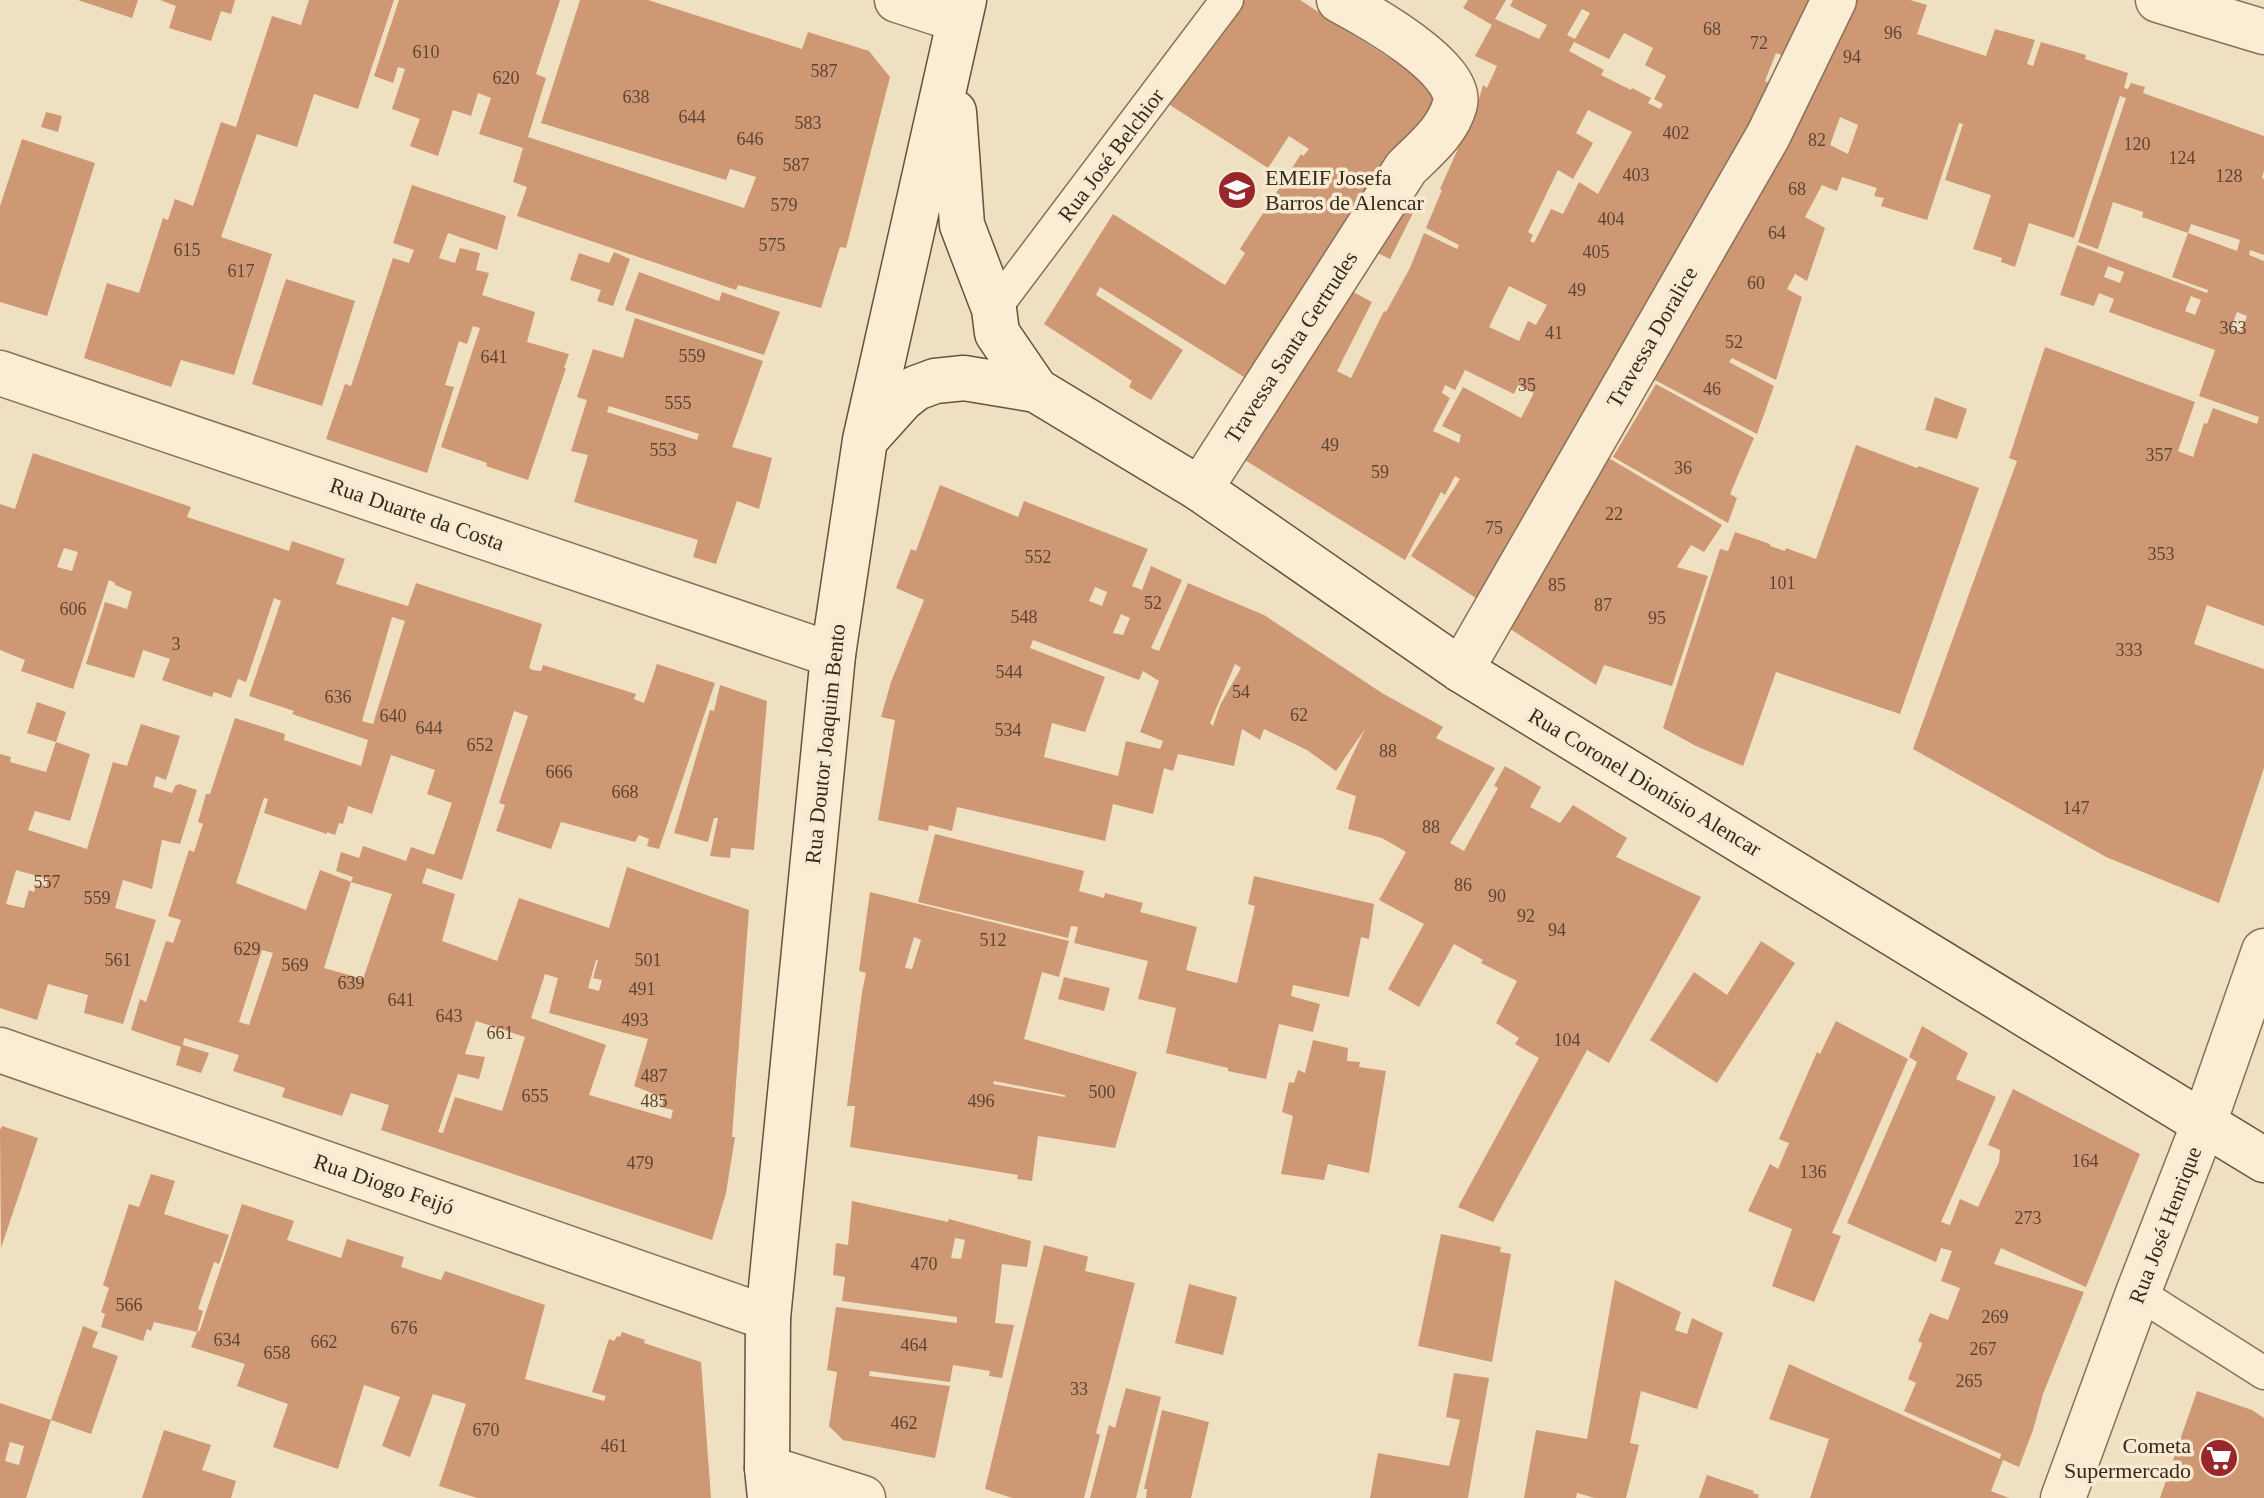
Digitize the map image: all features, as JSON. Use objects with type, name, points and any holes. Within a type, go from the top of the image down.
[{"type":"street","points":[[897,0],[958,23]]},
{"type":"street","name":"Travessa Santa Gertrudes","points":[[1200,489],[1406,168],[1445,128],[1454,105],[1456,93],[1450,81],[1426,57],[1382,24],[1339,0]]},
{"type":"street","name":"Travessa Doralice","points":[[1461,670],[1768,136],[1834,0]]},
{"type":"street","points":[[2158,0],[2264,32]]},
{"type":"street","name":"Rua Coronel Dionísio Alencar","points":[[958,23],[957,174],[962,225],[994,309],[997,333],[1036,390]]},
{"type":"street","name":"Rua Doutor Joaquim Bento","points":[[769,1483],[768,1318],[833,655],[865,440],[958,23]]},
{"type":"street","name":"Rua Duarte da Costa","points":[[0,373],[833,655]]},
{"type":"street","name":"Rua Coronel Dionísio Alencar","points":[[865,440],[902,399],[916,388],[935,381],[964,378],[1036,390],[1200,489],[1461,670],[2264,1160]]},
{"type":"street","name":"Rua José Henrique","points":[[2063,1498],[2204,1123],[2264,951]]},
{"type":"street","name":"Rua Diogo Feijó","points":[[0,1050],[768,1318]]},
{"type":"street","points":[[769,1483],[863,1498]]},
{"type":"lane","name":"Rua José Belchior","points":[[994,309],[1227,0]]},
{"type":"lane","points":[[2138,1293],[2264,1373]]},
{"type":"building","points":[[78,0],[138,0],[132,18]]},
{"type":"building","points":[[160,0],[235,0],[231,14],[221,11],[211,41],[169,28],[176,6]]},
{"type":"building","points":[[309,0],[394,0],[358,109],[314,94],[297,147],[257,134],[221,237],[272,254],[234,375],[181,360],[171,387],[84,358],[107,283],[139,293],[163,218],[168,220],[175,199],[193,206],[221,122],[236,127],[272,16],[301,25]]},
{"type":"building","points":[[399,0],[560,0],[536,74],[546,78],[528,137],[744,208],[756,177],[730,169],[726,180],[541,123],[580,0],[648,0],[802,49],[808,32],[869,51],[890,77],[846,248],[840,247],[821,308],[738,285],[736,290],[517,216],[527,187],[513,182],[523,148],[479,134],[491,98],[478,93],[471,116],[453,110],[438,156],[410,146],[420,119],[392,109],[405,69],[398,67],[393,83],[374,76]]},
{"type":"building","name":"EMEIF Josefa Barros de Alencar","points":[[1237,0],[1300,0],[1446,95],[1252,382],[1100,287],[1096,295],[1183,350],[1151,400],[1129,387],[1132,381],[1044,324],[1113,214],[1225,285],[1245,253],[1240,249],[1301,154],[1303,156],[1309,149],[1289,136],[1268,168],[1170,105]]},
{"type":"building","points":[[1468,0],[1506,0],[1495,19],[1539,39],[1547,25],[1510,6],[1513,0],[1821,0],[1792,59],[1776,53],[1765,81],[1780,88],[1479,600],[1411,556],[1460,479],[1455,476],[1445,495],[1441,492],[1405,560],[1216,442],[1342,286],[1372,302],[1337,371],[1351,378],[1384,311],[1410,268],[1424,233],[1457,249],[1459,245],[1426,228],[1483,85],[1487,88],[1497,66],[1475,56],[1492,25],[1463,8]],"holes":[[[1582,9],[1590,13],[1575,39],[1567,35]],[[1624,33],[1653,48],[1645,65],[1666,76],[1654,99],[1663,104],[1660,109],[1648,103],[1651,98],[1601,75],[1604,70],[1569,51],[1574,42],[1609,59]],[[1588,110],[1632,132],[1598,194],[1579,182],[1563,214],[1551,209],[1534,243],[1530,241],[1533,235],[1528,232],[1558,170],[1573,179],[1593,143],[1576,133]],[[1509,286],[1547,305],[1536,325],[1528,321],[1519,341],[1489,327]],[[1465,370],[1514,394],[1518,385],[1534,393],[1521,418],[1463,387],[1442,426],[1461,435],[1459,443],[1433,431],[1450,398],[1442,393],[1445,385],[1455,390]]]},
{"type":"building","points":[[1846,0],[1910,0],[1927,5],[1917,34],[1986,56],[1995,29],[2035,40],[2027,64],[2033,66],[2041,42],[2086,55],[2085,59],[2128,73],[2124,88],[2128,89],[2131,83],[2145,87],[2143,93],[2264,136],[2264,255],[2250,250],[2249,255],[2264,261],[2264,626],[2207,605],[2194,644],[2264,669],[2264,768],[2219,903],[2106,857],[1913,749],[2017,461],[2009,458],[2045,347],[2195,402],[2178,451],[2193,457],[2204,423],[2207,424],[2213,408],[2257,424],[2259,417],[2199,396],[2215,350],[2109,312],[2114,299],[2099,293],[2094,306],[2060,295],[2077,245],[2207,293],[2208,290],[2172,277],[2188,233],[2142,217],[2143,212],[2113,202],[2098,249],[2078,242],[2126,98],[2120,96],[2074,238],[2029,223],[2015,267],[2001,262],[2002,258],[1973,249],[1991,195],[1945,180],[1963,124],[1959,123],[1927,220],[1881,206],[1884,198],[1874,196],[1877,188],[1842,177],[1837,191],[1822,185],[1805,217],[1825,228],[1807,281],[1795,274],[1787,289],[1802,297],[1776,380],[1732,358],[1729,362],[1774,386],[1757,434],[1651,378]],"holes":[[[1840,117],[1858,125],[1848,154],[1830,145]],[[2191,224],[2240,240],[2237,251],[2188,233]],[[2108,266],[2124,272],[2120,283],[2104,277]],[[2191,296],[2201,300],[2195,315],[2185,311]],[[2237,312],[2247,316],[2241,332],[2231,329]]]},
{"type":"building","points":[[46,112],[62,116],[58,132],[41,127]]},
{"type":"building","points":[[22,139],[95,163],[47,316],[0,302],[0,206]]},
{"type":"building","points":[[412,185],[506,216],[497,250],[448,233],[439,258],[455,263],[460,248],[480,253],[476,270],[489,273],[482,295],[535,312],[527,342],[569,354],[528,480],[441,447],[480,328],[473,326],[467,344],[459,341],[445,385],[454,387],[427,473],[326,439],[345,384],[351,386],[393,258],[409,263],[414,250],[393,243]]},
{"type":"building","points":[[1395,199],[1415,209],[1390,259],[1365,247]]},
{"type":"building","points":[[614,252],[630,259],[613,306],[597,301],[601,290],[570,280],[579,253],[609,263]]},
{"type":"building","points":[[639,272],[719,301],[722,292],[780,312],[764,355],[625,310]]},
{"type":"building","points":[[286,279],[355,301],[322,406],[252,384]]},
{"type":"building","points":[[635,318],[763,361],[732,447],[772,458],[759,509],[737,501],[716,564],[693,557],[698,540],[574,502],[588,455],[571,451],[587,400],[577,397],[593,349],[623,358]],"holes":[[[609,406],[699,434],[697,440],[607,412]]]},
{"type":"building","points":[[1656,384],[1754,438],[1730,494],[1737,498],[1728,523],[1613,457]]},
{"type":"building","points":[[1935,397],[1967,409],[1957,439],[1925,430]]},
{"type":"building","points":[[1856,445],[1979,488],[1900,714],[1776,672],[1743,766],[1663,728],[1720,549],[1728,551],[1735,532],[1816,559]]},
{"type":"building","points":[[33,453],[191,507],[187,517],[289,551],[292,541],[345,559],[336,584],[408,606],[416,583],[542,624],[529,668],[533,670],[541,671],[543,665],[636,694],[634,699],[644,703],[657,664],[715,683],[659,849],[647,846],[649,839],[639,835],[635,842],[561,822],[551,849],[496,831],[505,805],[499,803],[528,716],[514,711],[462,880],[427,868],[422,883],[455,894],[442,941],[497,961],[519,898],[609,928],[627,867],[749,910],[732,1137],[735,1137],[726,1193],[712,1240],[381,1130],[389,1105],[351,1093],[342,1116],[282,1097],[285,1088],[233,1071],[239,1055],[184,1038],[183,1045],[209,1053],[201,1073],[176,1065],[181,1047],[131,1030],[140,999],[146,1002],[166,941],[173,943],[181,920],[168,916],[189,850],[194,852],[203,824],[198,822],[206,794],[210,794],[235,718],[285,734],[284,740],[361,766],[368,740],[249,696],[281,601],[274,598],[246,682],[238,679],[231,698],[214,692],[212,697],[162,680],[170,659],[143,650],[134,678],[86,664],[105,602],[127,609],[132,592],[109,580],[73,689],[21,671],[25,660],[0,650],[0,504],[15,509]],"holes":[[[64,548],[78,552],[72,571],[57,567]],[[392,617],[405,621],[373,724],[362,721]],[[391,755],[435,770],[427,794],[452,803],[434,855],[411,847],[406,861],[363,846],[359,858],[341,852],[336,871],[353,877],[351,882],[320,870],[306,910],[236,883],[264,798],[268,799],[264,813],[335,835],[339,823],[343,824],[348,806],[372,814]],[[351,882],[392,894],[363,979],[324,968]],[[262,950],[273,953],[249,1025],[239,1022]],[[596,960],[593,978],[602,980],[599,991],[588,988]],[[545,974],[558,978],[549,1013],[648,1039],[634,1086],[664,1098],[661,1107],[673,1110],[671,1119],[589,1095],[606,1045],[531,1018]],[[476,1021],[525,1037],[502,1111],[455,1097],[443,1133],[438,1132],[458,1074],[479,1079],[485,1057],[465,1054]]]},
{"type":"building","points":[[1607,457],[1722,525],[1704,552],[1691,545],[1677,567],[1708,576],[1672,686],[1604,665],[1596,685],[1504,625]]},
{"type":"building","points":[[940,485],[1018,517],[1024,501],[1148,549],[1132,586],[1142,590],[1151,566],[1182,580],[1151,648],[1159,651],[1188,583],[1264,615],[1382,693],[1443,727],[1436,738],[1495,768],[1450,843],[1464,851],[1498,788],[1494,786],[1505,766],[1541,787],[1530,807],[1560,823],[1573,805],[1627,838],[1616,857],[1701,897],[1609,1063],[1587,1050],[1493,1222],[1458,1207],[1539,1058],[1515,1044],[1519,1038],[1496,1023],[1517,981],[1481,963],[1483,960],[1454,944],[1419,1007],[1388,989],[1424,924],[1379,900],[1406,852],[1382,838],[1348,829],[1356,796],[1336,789],[1365,729],[1336,771],[1307,750],[1264,729],[1260,740],[1242,729],[1234,766],[1178,754],[1173,771],[1164,768],[1153,814],[1113,804],[1105,841],[957,807],[952,831],[929,825],[928,831],[878,820],[895,720],[881,717],[891,682],[924,600],[896,588],[911,549],[916,551]],"holes":[[[1095,587],[1107,592],[1102,606],[1089,601]],[[1121,614],[1130,618],[1123,635],[1113,633]],[[1033,640],[1139,680],[1143,671],[1159,681],[1140,732],[1163,741],[1160,749],[1126,741],[1118,776],[1044,757],[1052,723],[1085,732],[1105,677],[1030,648]],[[1235,664],[1241,668],[1220,705],[1213,726],[1210,723]]]},
{"type":"building","points":[[720,685],[767,701],[754,850],[731,848],[730,858],[710,856],[718,818],[714,818],[708,842],[674,833]]},
{"type":"building","points":[[37,702],[66,712],[56,742],[27,733]]},
{"type":"building","points":[[141,724],[180,736],[166,780],[156,776],[153,787],[172,793],[179,784],[197,790],[180,844],[162,840],[152,889],[123,880],[115,908],[156,920],[123,1024],[84,1013],[88,995],[48,984],[37,1020],[0,1008],[0,754],[11,757],[10,762],[46,772],[56,742],[90,754],[70,821],[35,811],[28,830],[87,849],[113,762],[127,766]],"holes":[[[16,870],[48,879],[46,887],[36,885],[34,892],[29,890],[24,908],[6,904]]]},
{"type":"building","points":[[935,834],[1084,871],[1079,891],[1104,898],[1105,893],[1143,903],[1140,912],[1197,927],[1186,970],[1237,983],[1255,906],[1248,904],[1254,876],[1374,904],[1369,939],[1361,937],[1349,997],[1293,985],[1291,996],[1320,1004],[1313,1032],[1279,1024],[1266,1079],[1228,1071],[1228,1068],[1166,1053],[1176,1008],[1138,999],[1148,961],[1074,943],[1078,927],[1071,926],[1068,938],[918,902]]},
{"type":"building","points":[[870,892],[1069,941],[1059,977],[1042,972],[1024,1039],[1137,1072],[1115,1148],[1038,1136],[1032,1181],[1017,1179],[1018,1175],[850,1147],[855,1106],[847,1106],[866,973],[859,971]],"holes":[[[914,937],[921,940],[912,969],[905,968]],[[994,1081],[1065,1095],[1065,1097],[993,1084]]]},
{"type":"building","points":[[1761,941],[1795,963],[1717,1083],[1650,1040],[1694,972],[1727,995]]},
{"type":"building","points":[[1064,977],[1110,988],[1104,1011],[1058,999]]},
{"type":"building","points":[[1836,1021],[1908,1059],[1832,1233],[1841,1236],[1814,1302],[1772,1286],[1792,1229],[1748,1211],[1770,1164],[1778,1169],[1789,1143],[1779,1139],[1817,1052],[1820,1054]]},
{"type":"building","points":[[1922,1026],[1968,1053],[1956,1079],[1996,1097],[1941,1222],[1950,1225],[1960,1199],[1978,1207],[1999,1162],[2000,1150],[1988,1145],[2013,1089],[2140,1154],[2086,1287],[2001,1248],[1994,1264],[2084,1292],[2043,1394],[2019,1467],[2003,1460],[1991,1491],[2009,1498],[1810,1498],[1829,1439],[1769,1419],[1789,1364],[2000,1459],[2001,1454],[1904,1411],[1916,1383],[1908,1379],[1921,1347],[1922,1343],[1918,1341],[1930,1313],[1948,1320],[1960,1288],[1941,1281],[1952,1251],[1941,1248],[1936,1262],[1847,1223],[1917,1062],[1909,1057]]},
{"type":"building","points":[[1313,1040],[1348,1048],[1347,1061],[1360,1062],[1359,1067],[1386,1071],[1369,1173],[1328,1164],[1324,1180],[1281,1174],[1293,1116],[1282,1112],[1289,1082],[1294,1083],[1298,1070],[1305,1073]]},
{"type":"building","points":[[2,1126],[38,1138],[1,1248],[0,1130]]},
{"type":"building","points":[[151,1174],[175,1181],[164,1214],[229,1235],[219,1264],[214,1262],[198,1309],[203,1311],[197,1332],[154,1322],[151,1331],[147,1329],[143,1341],[101,1327],[105,1314],[101,1312],[109,1288],[103,1285],[129,1204],[139,1207]]},
{"type":"building","points":[[852,1201],[948,1222],[949,1219],[1031,1241],[1027,1267],[1002,1264],[995,1323],[1014,1325],[1002,1378],[989,1376],[990,1371],[953,1365],[950,1382],[870,1371],[869,1376],[950,1386],[935,1458],[843,1440],[829,1426],[837,1372],[827,1370],[836,1307],[957,1323],[957,1317],[842,1301],[845,1277],[833,1275],[836,1243],[848,1245]],"holes":[[[955,1238],[965,1240],[961,1259],[951,1258]]]},
{"type":"building","points":[[242,1204],[294,1221],[287,1240],[341,1258],[347,1239],[404,1257],[401,1267],[425,1275],[441,1280],[445,1271],[545,1305],[525,1379],[604,1401],[606,1396],[592,1392],[609,1339],[614,1341],[622,1332],[645,1340],[644,1343],[701,1362],[711,1498],[477,1498],[439,1486],[466,1404],[433,1394],[410,1457],[382,1446],[400,1397],[364,1385],[338,1469],[273,1447],[288,1404],[237,1386],[245,1364],[191,1347],[200,1330]]},
{"type":"building","points":[[1441,1234],[1501,1247],[1500,1252],[1511,1254],[1492,1362],[1418,1346]]},
{"type":"building","points":[[1044,1245],[1088,1257],[1085,1271],[1135,1283],[1096,1433],[1100,1435],[1084,1498],[1012,1498],[985,1489]]},
{"type":"building","points":[[1615,1280],[1681,1312],[1675,1330],[1687,1334],[1692,1318],[1723,1333],[1697,1409],[1641,1391],[1630,1443],[1639,1445],[1626,1498],[1595,1498],[1577,1493],[1576,1498],[1524,1498],[1536,1430],[1587,1439]]},
{"type":"building","points":[[1189,1284],[1237,1297],[1223,1355],[1175,1343]]},
{"type":"building","points":[[83,1326],[98,1332],[92,1347],[118,1356],[91,1434],[51,1420]]},
{"type":"building","points":[[1454,1373],[1489,1378],[1468,1498],[1370,1498],[1378,1453],[1449,1466],[1460,1420],[1446,1417]]},
{"type":"building","points":[[1126,1388],[1161,1397],[1136,1498],[1090,1498],[1109,1425],[1115,1428]]},
{"type":"building","name":"Cometa Supermercado","points":[[2197,1391],[2252,1410],[2264,1418],[2264,1498],[2160,1498]]},
{"type":"building","points":[[0,1403],[51,1420],[26,1498],[0,1498]],"holes":[[[10,1442],[24,1446],[19,1465],[5,1461]]]},
{"type":"building","points":[[1162,1410],[1209,1422],[1191,1498],[1146,1498],[1147,1489],[1144,1489]]},
{"type":"building","points":[[164,1430],[211,1445],[202,1470],[236,1481],[231,1498],[142,1498]]},
{"type":"building","points":[[1707,1475],[1754,1491],[1758,1498],[1699,1498]]},
{"type":"place","name":"EMEIF Josefa Barros de Alencar","points":[[1237,190]]},
{"type":"place","name":"Cometa Supermercado","points":[[2219,1458]]}]
